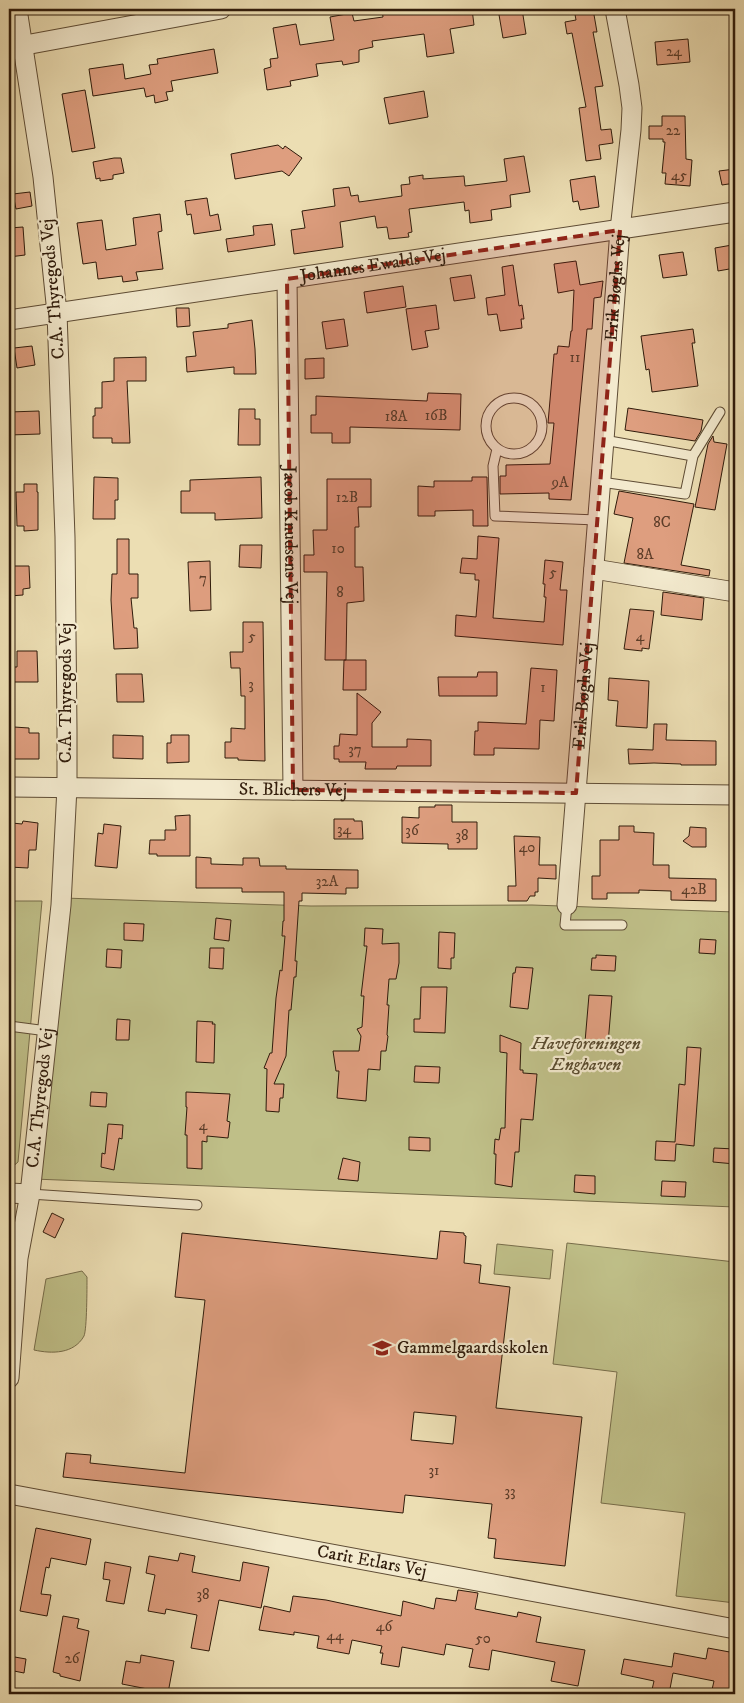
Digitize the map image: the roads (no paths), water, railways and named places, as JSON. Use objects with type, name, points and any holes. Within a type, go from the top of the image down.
[{"type":"street","name":"C.A. Thyregods Vej","points":[[9,1378],[18,1258],[30,1194],[61,905],[67,787],[65,537],[57,313],[43,177],[16,47],[17,9]]},
{"type":"street","points":[[16,47],[221,9]]},
{"type":"street","name":"Erik Bøghs Vej","points":[[576,793],[620,230],[631,130],[632,108],[629,85],[615,9]]},
{"type":"street","name":"Johannes Ewalds Vej","points":[[9,320],[735,212]]},
{"type":"street","name":"Jacob Knudsens Vej","points":[[287,279],[293,790]]},
{"type":"street","points":[[594,569],[735,592]]},
{"type":"street","name":"St. Blichers Vej","points":[[9,786],[735,795]]},
{"type":"street","points":[[566,905],[576,793]]},
{"type":"street","points":[[9,1193],[30,1194]]},
{"type":"street","name":"Carit Etlars Vej","points":[[9,1494],[735,1629]]},
{"type":"lane","points":[[510,398],[522,399],[532,404],[539,412],[543,422],[542,433],[537,443],[529,451],[518,454],[507,454],[498,449],[490,441],[486,430],[487,419],[492,409],[500,402],[510,398]]},
{"type":"lane","points":[[601,482],[685,494],[693,456],[720,412]]},
{"type":"lane","points":[[604,440],[693,456]]},
{"type":"lane","points":[[498,449],[493,466],[495,516],[597,520]]},
{"type":"lane","points":[[566,905],[565,924],[622,925]]},
{"type":"lane","points":[[9,1026],[47,1031]]},
{"type":"lane","points":[[30,1194],[197,1205]]},
{"type":"place","name":"Gammelgaardsskolen","points":[[382,1348]]},
{"type":"park label","name":"Haveforeningen Enghaven","points":[[586,1054]]}]
